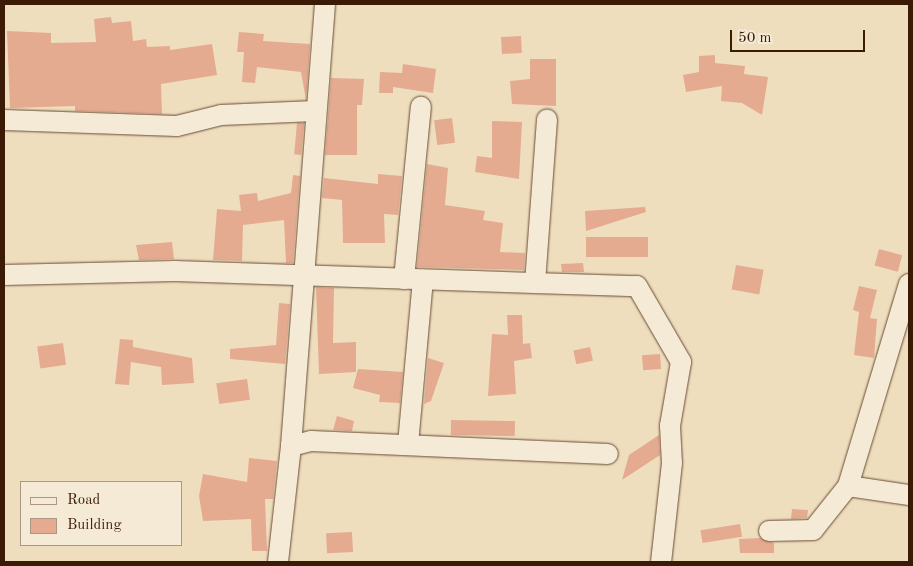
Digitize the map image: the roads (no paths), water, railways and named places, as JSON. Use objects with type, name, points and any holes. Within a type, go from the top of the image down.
[{"type":"street","points":[[278,562],[291,446],[314,111],[325,4]]},
{"type":"street","points":[[408,444],[421,107]]},
{"type":"street","points":[[4,120],[177,126],[221,115],[314,111]]},
{"type":"street","points":[[535,283],[546,119]]},
{"type":"street","points":[[4,275],[175,271],[303,277],[637,286],[681,362],[670,426],[672,463],[661,562]]},
{"type":"street","points":[[769,530],[813,530],[848,486],[909,284]]},
{"type":"street","points":[[291,446],[311,441],[608,454]]},
{"type":"street","points":[[848,486],[909,495]]}]
